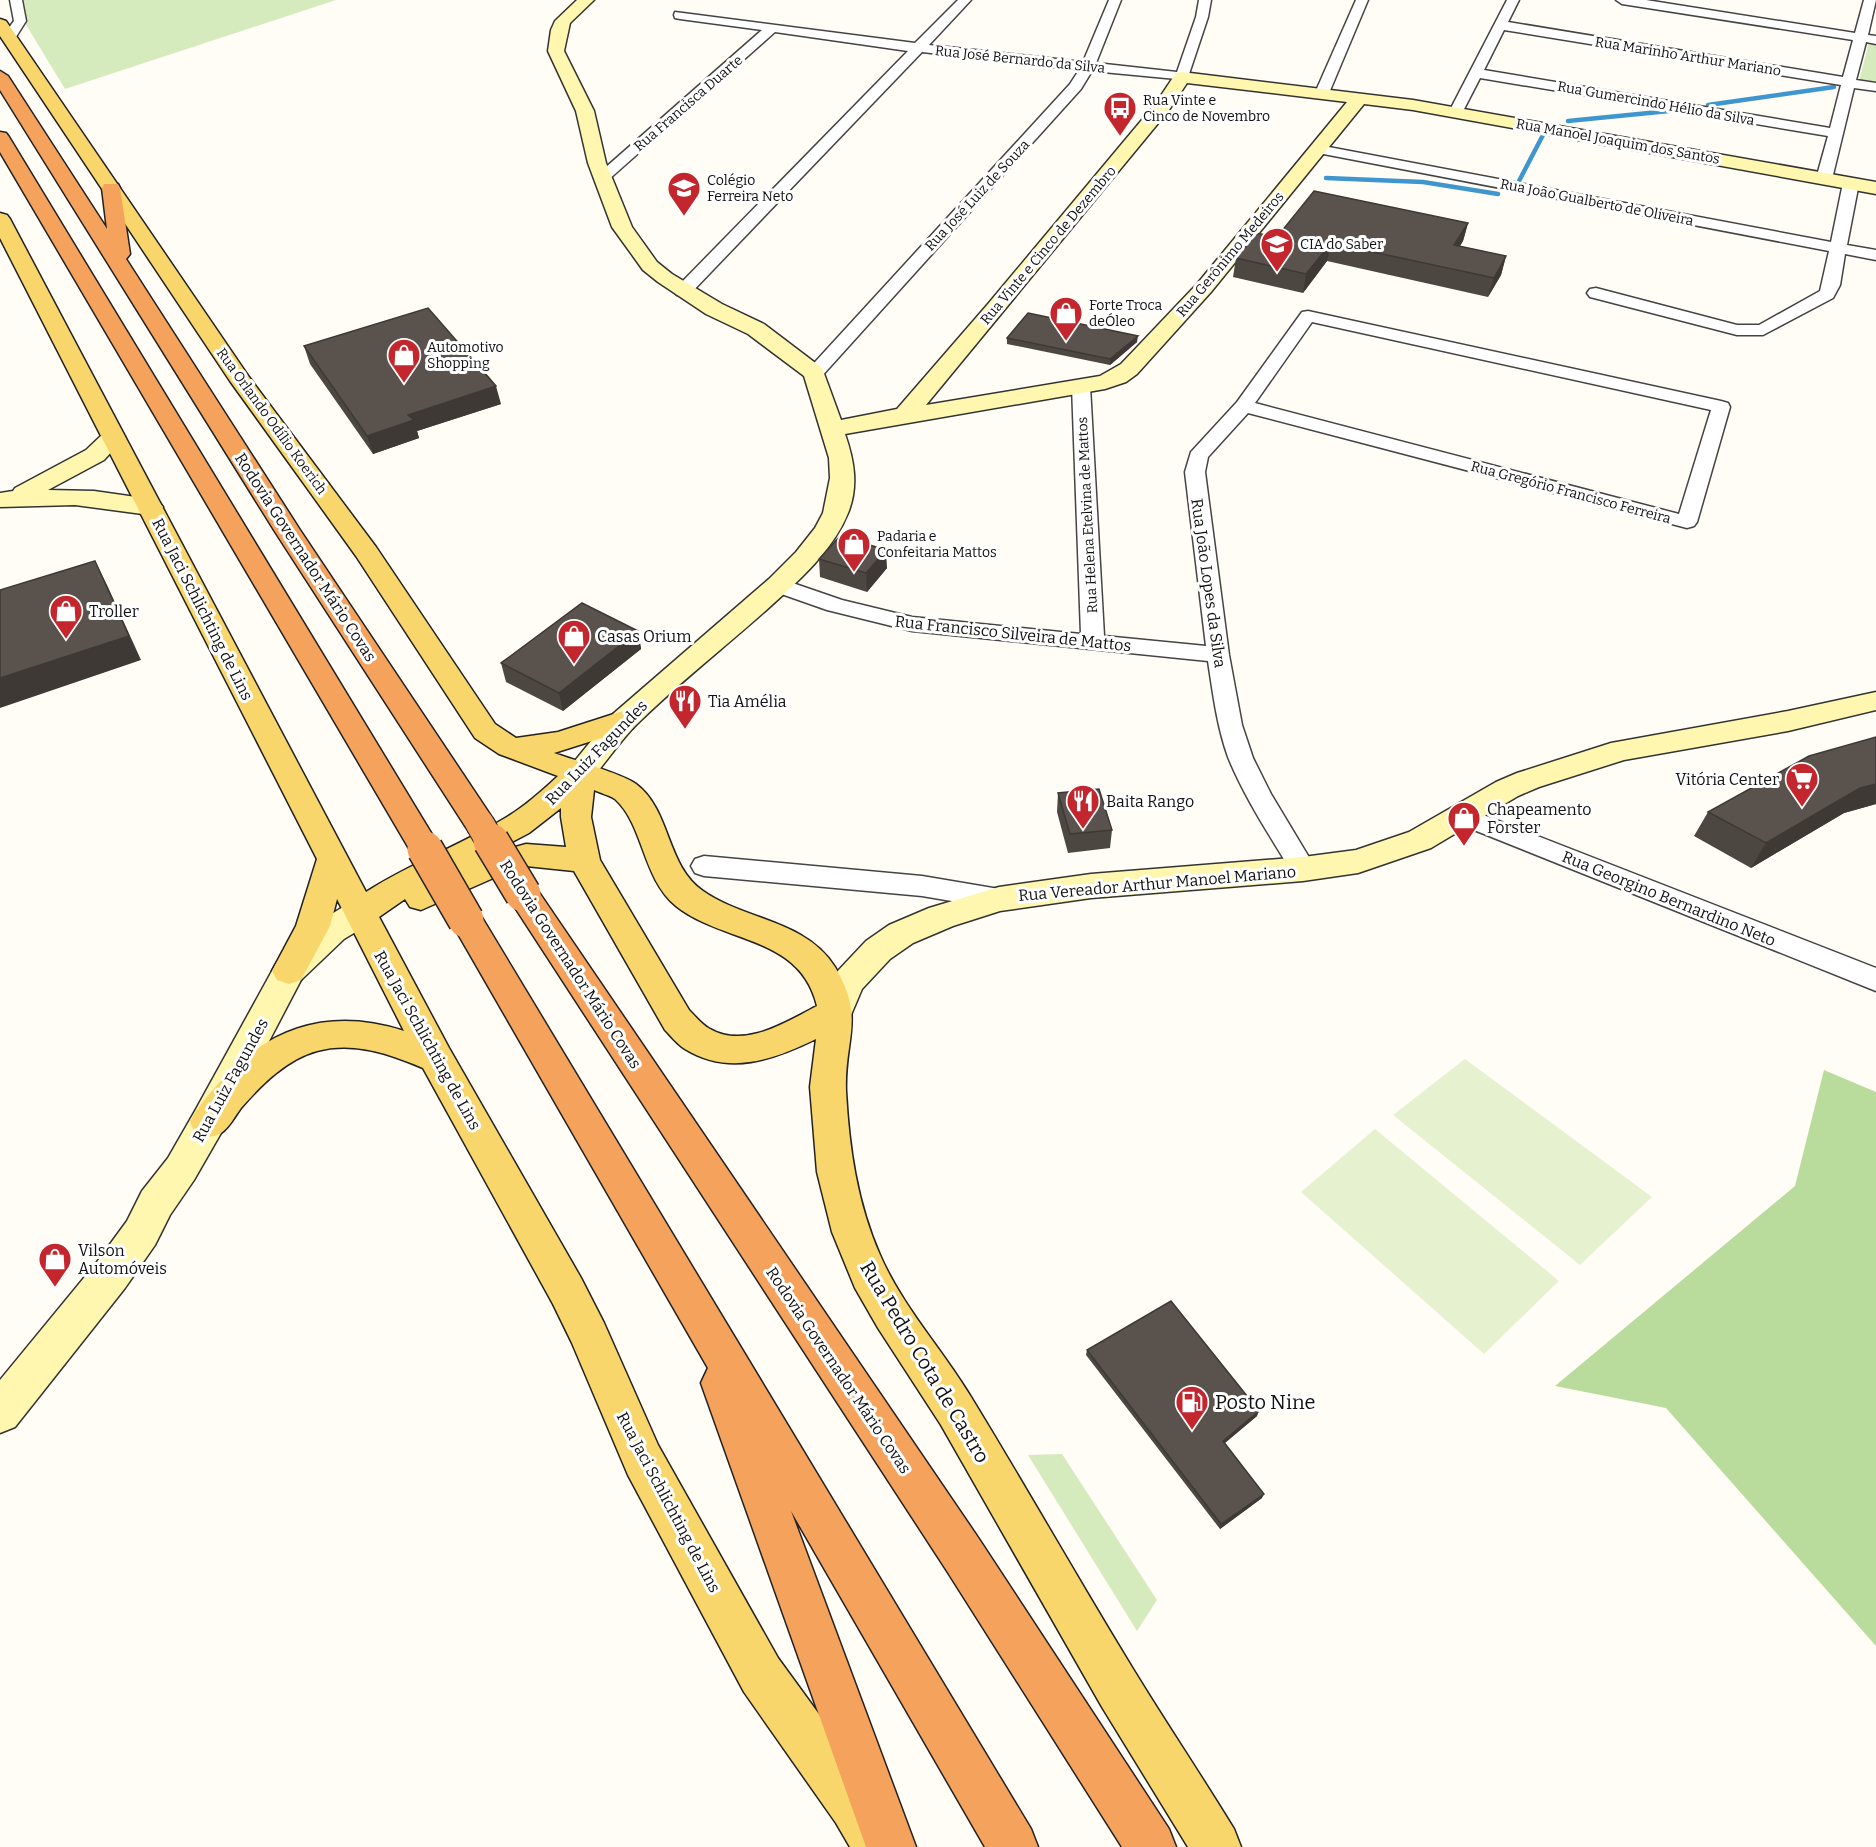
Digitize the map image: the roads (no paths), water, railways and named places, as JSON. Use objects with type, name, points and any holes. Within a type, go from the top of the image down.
[{"type":"highway","name":"Rodovia Governador Mário Covas","points":[[0,76],[122,265],[286,530],[480,824],[523,894],[963,1555],[1151,1847]]},
{"type":"highway","points":[[0,137],[425,849],[1013,1847]]},
{"type":"highway","points":[[111,188],[122,265]]},
{"type":"highway","points":[[694,1306],[891,1847]]},
{"type":"main road","points":[[586,0],[563,21],[559,30],[556,51],[585,111],[602,178],[621,227],[650,266],[683,291],[756,329],[798,358],[814,373]]},
{"type":"main road","name":"Rua Orlando Odílio Koerich","points":[[4,30],[242,381],[367,553],[485,731],[509,747],[580,773]]},
{"type":"main road","name":"Rua José Bernardo da Silva","points":[[1182,77],[1360,98]]},
{"type":"main road","name":"Rua Vinte e Cinco de Dezembro","points":[[905,415],[1163,106],[1182,77]]},
{"type":"main road","name":"Rua Manoel Joaquim dos Santos","points":[[1360,98],[1456,112],[1876,188]]},
{"type":"main road","name":"Rua Gerônimo Medeiros","points":[[905,415],[1105,382],[1118,377],[1129,369],[1204,288],[1360,98]]},
{"type":"main road","name":"Rua Jaci Schlichting de Lins","points":[[0,219],[436,1058],[567,1291],[590,1336],[643,1460],[761,1675],[854,1805],[877,1847]]},
{"type":"main road","name":"Rua Luiz Fagundes","points":[[0,1413],[111,1275],[141,1233],[156,1203],[181,1168],[208,1122],[289,971],[332,930],[397,888],[518,825],[546,805],[580,773],[623,721],[778,585],[818,541],[838,509],[843,471],[814,373]]},
{"type":"main road","points":[[832,429],[905,415]]},
{"type":"main road","points":[[0,500],[24,493],[68,471],[95,455],[113,437]]},
{"type":"main road","points":[[0,500],[82,496],[150,507]]},
{"type":"main road","name":"Rua Vereador Arthur Manoel Mariano","points":[[836,1012],[848,983],[858,969],[878,950],[902,934],[999,899],[1091,886],[1303,870],[1380,855],[1420,840],[1517,785],[1621,750],[1788,721],[1876,701]]},
{"type":"main road","points":[[509,747],[540,747],[623,721]]},
{"type":"main road","points":[[580,773],[576,817],[584,860],[677,1020],[696,1039],[717,1050],[748,1050],[785,1037],[836,1012]]},
{"type":"main road","name":"Rua Pedro Cota de Castro","points":[[580,773],[624,790],[637,801],[664,866],[674,885],[687,897],[719,917],[795,947],[810,958],[822,975],[836,1012],[828,1083],[832,1159],[847,1221],[862,1260],[893,1316],[951,1403],[1121,1693],[1216,1847]]},
{"type":"main road","points":[[360,913],[406,905],[496,864],[526,855],[584,860]]},
{"type":"main road","points":[[289,971],[313,926],[332,860]]},
{"type":"main road","points":[[208,1122],[248,1077],[274,1057],[305,1040],[341,1032],[373,1034],[401,1042],[436,1058]]},
{"type":"street","points":[[4,30],[20,21],[16,0]]},
{"type":"street","points":[[683,291],[965,0]]},
{"type":"street","name":"Rua José Luiz de Souza","points":[[814,373],[1064,100],[1089,67],[1115,0]]},
{"type":"street","name":"Rua Vinte e Cinco de Dezembro","points":[[1182,77],[1202,17],[1205,0]]},
{"type":"street","points":[[1322,93],[1362,0]]},
{"type":"street","points":[[1456,112],[1513,0]]},
{"type":"street","points":[[1622,0],[1876,40]]},
{"type":"street","points":[[1824,178],[1870,0]]},
{"type":"street","name":"Rua José Bernardo da Silva","points":[[680,15],[919,48],[1182,77]]},
{"type":"street","name":"Rua Marinho Arthur Mariano","points":[[1500,25],[1876,87]]},
{"type":"street","name":"Rua Francisca Duarte","points":[[602,178],[772,28]]},
{"type":"street","name":"Rua Gumercindo Hélio da Silva","points":[[1476,73],[1836,133]]},
{"type":"street","name":"Rua João Gualberto de Oliveira","points":[[1318,149],[1876,255]]},
{"type":"street","points":[[1596,293],[1737,330],[1763,330],[1827,294],[1831,285],[1851,183]]},
{"type":"street","name":"Rua João Lopes da Silva","points":[[1303,870],[1241,758],[1230,725],[1218,655],[1195,472],[1198,456],[1244,406],[1308,316]]},
{"type":"street","name":"Rua Gregório Francisco Ferreira","points":[[1244,406],[1687,522],[1721,408],[1308,316]]},
{"type":"street","name":"Rua Helena Etelvina de Mattos","points":[[1082,386],[1093,643]]},
{"type":"street","name":"Rua Francisco Silveira de Mattos","points":[[778,585],[835,605],[912,624],[1218,655]]},
{"type":"street","name":"Rua Georgino Bernardino Neto","points":[[1463,816],[1876,981]]},
{"type":"street","points":[[704,866],[922,886],[999,899]]},
{"type":"waterway","points":[[1708,105],[1834,87]]},
{"type":"waterway","points":[[1568,121],[1669,111]]},
{"type":"waterway","points":[[1519,181],[1543,135]]},
{"type":"waterway","points":[[1326,178],[1423,182],[1498,194]]},
{"type":"place","name":"Rua Vinte e Cinco de Novembro","points":[[1120,137]]},
{"type":"place","name":"Colégio Ferreira Neto","points":[[684,217]]},
{"type":"place","name":"CIA do Saber","points":[[1277,273]]},
{"type":"place","name":"Forte Troca deÓleo","points":[[1066,342]]},
{"type":"place","name":"Automotivo Shopping","points":[[404,384]]},
{"type":"place","name":"Padaria e Confeitaria Mattos","points":[[854,573]]},
{"type":"place","name":"Troller","points":[[66,640]]},
{"type":"place","name":"Casas Orium","points":[[574,665]]},
{"type":"place","name":"Tia Amélia","points":[[685,730]]},
{"type":"place","name":"Vitória Center","points":[[1802,808]]},
{"type":"place","name":"Baita Rango","points":[[1083,830]]},
{"type":"place","name":"Chapeamento Forster","points":[[1464,847]]},
{"type":"place","name":"Vilson Automóveis","points":[[55,1288]]},
{"type":"place","name":"Posto Nine","points":[[1192,1431]]}]
